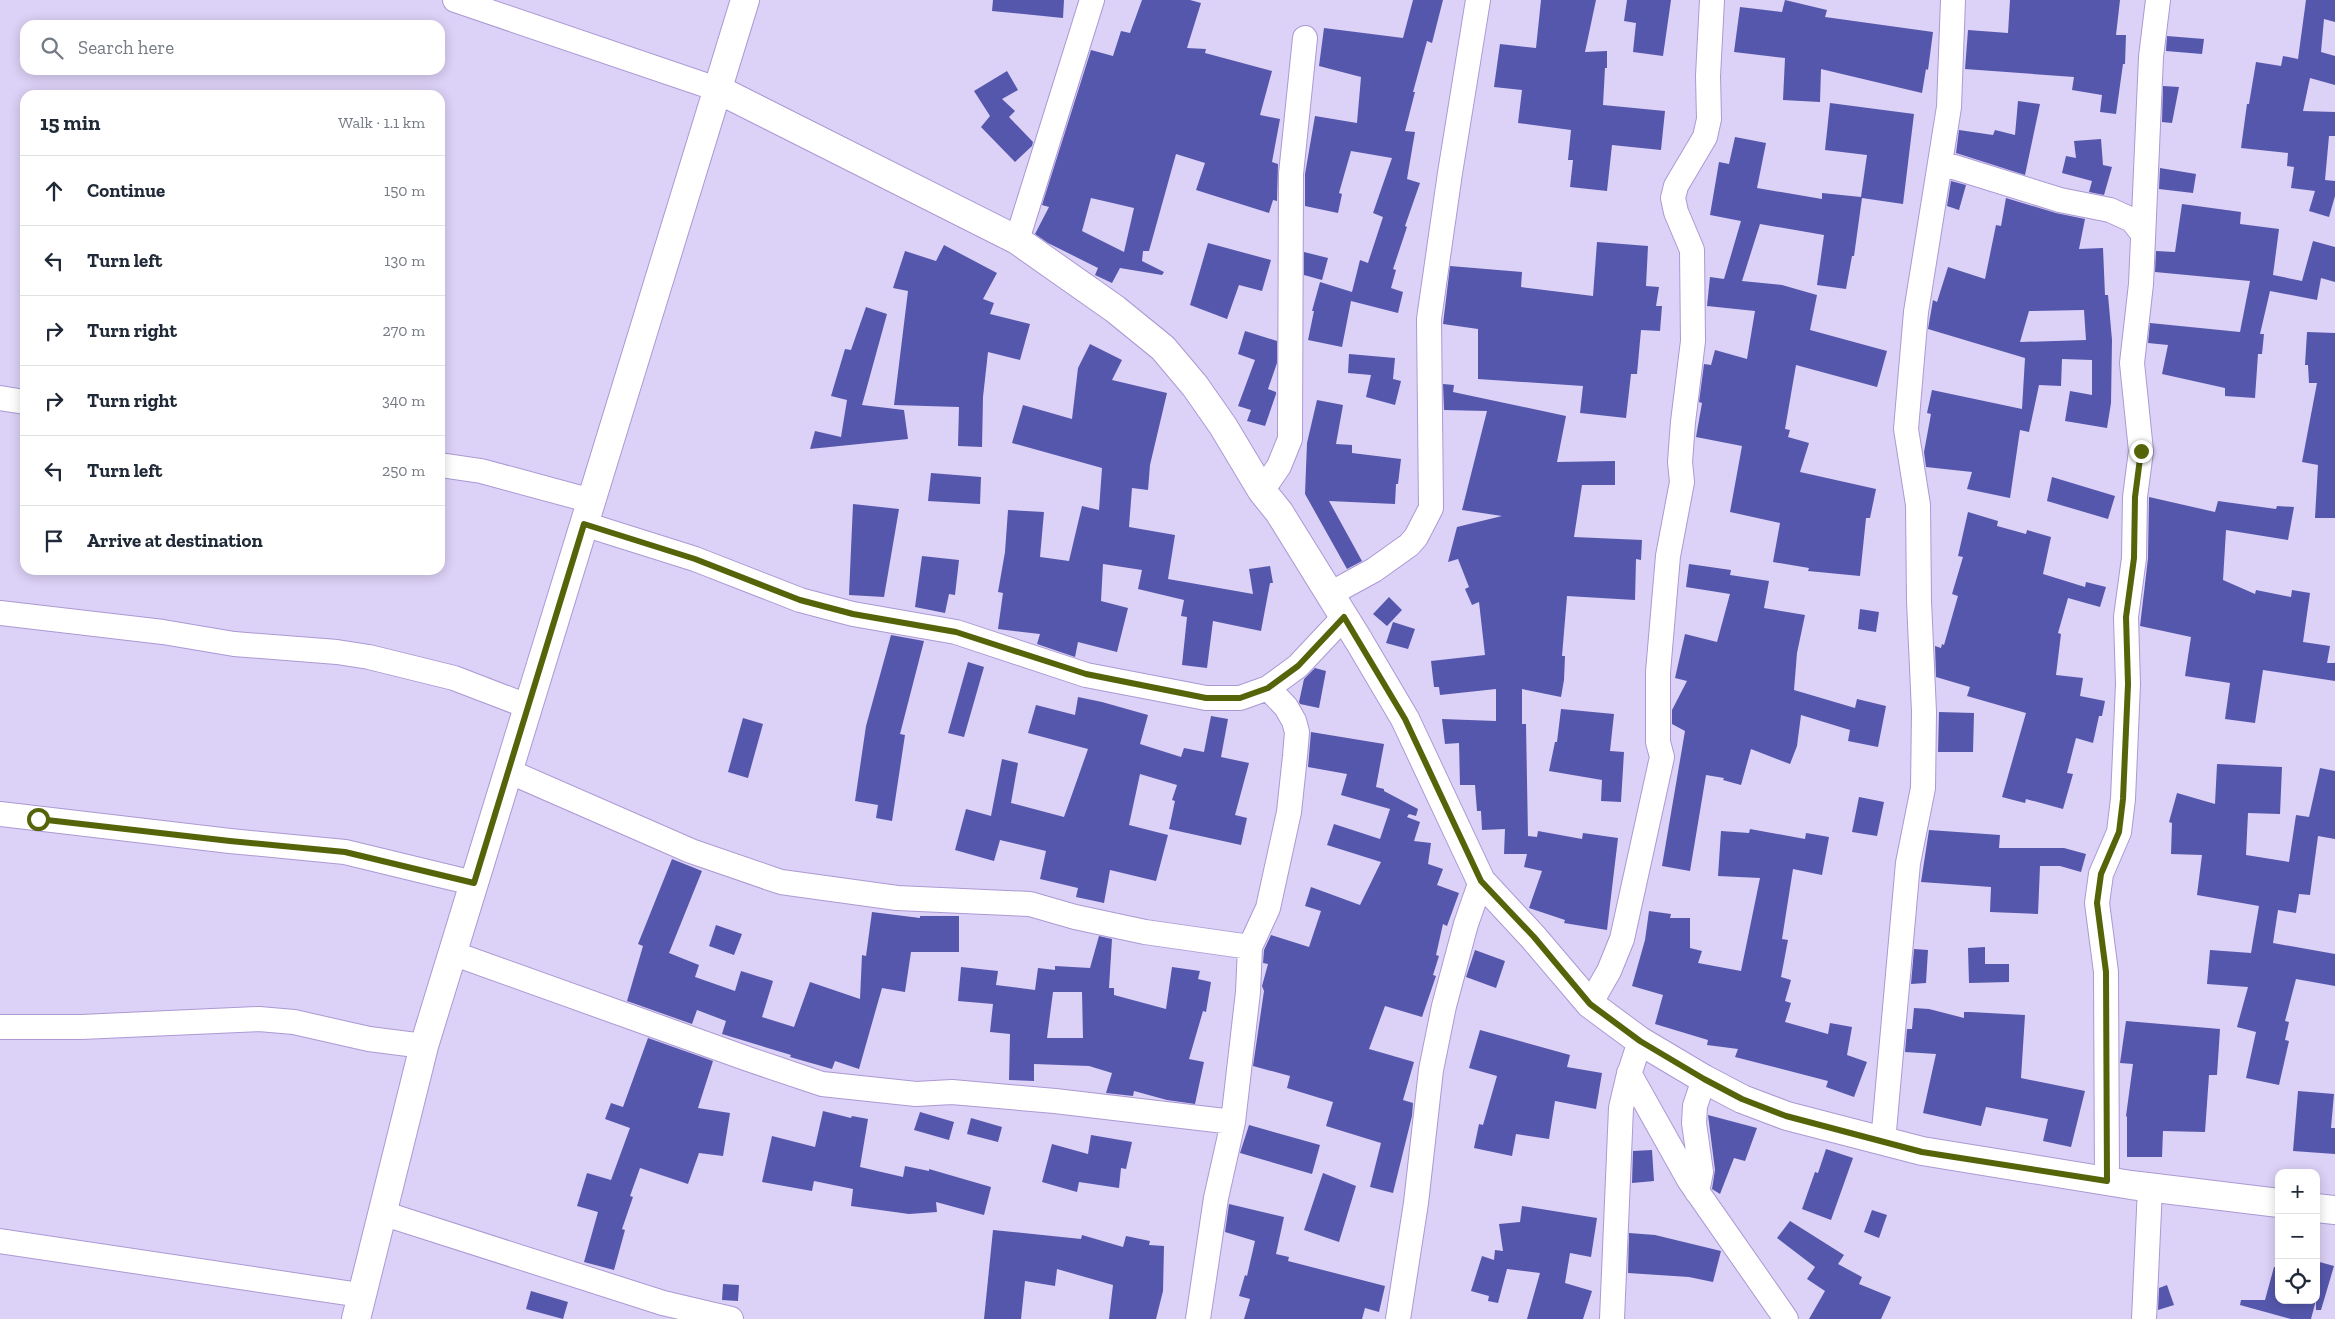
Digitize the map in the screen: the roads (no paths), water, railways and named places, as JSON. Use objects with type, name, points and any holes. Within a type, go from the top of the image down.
[{"type":"street","points":[[455,0],[717,89],[1017,240],[1115,309],[1163,348],[1212,410],[1262,491],[1279,512],[1405,719],[1481,881],[1534,937],[1590,1004],[1640,1041],[1742,1099],[1786,1116],[1922,1152],[2150,1188],[2275,1203]]},
{"type":"street","points":[[0,1241],[358,1307],[424,1046],[745,0]]},
{"type":"street","points":[[1017,240],[1092,0]]},
{"type":"street","points":[[1330,594],[1374,570],[1409,545],[1426,522],[1431,508],[1428,446],[1431,367],[1429,320],[1478,0]]},
{"type":"street","points":[[1590,1004],[1609,971],[1622,939],[1662,757],[1658,742],[1658,672],[1668,556],[1682,482],[1680,462],[1683,422],[1693,341],[1692,250],[1676,212],[1673,198],[1676,186],[1705,137],[1709,119],[1708,76],[1712,0]]},
{"type":"street","points":[[1883,1142],[1908,863],[1922,788],[1924,712],[1919,600],[1918,505],[1906,429],[1916,312],[1949,107],[1953,0]]},
{"type":"street","points":[[2107,1181],[2106,972],[2097,903],[2101,874],[2119,832],[2123,799],[2128,684],[2126,617],[2134,558],[2135,497],[2141,451],[2132,363],[2141,284],[2151,57],[2158,0]]},
{"type":"street","points":[[1262,491],[1279,466],[1290,439],[1291,174],[1305,38]]},
{"type":"street","points":[[1941,163],[2060,200],[2110,210],[2132,220],[2143,234]]},
{"type":"street","points":[[0,398],[20,401]]},
{"type":"street","points":[[445,466],[480,471],[588,512],[695,559],[800,600],[853,614],[966,634],[1024,656],[1086,674],[1206,698],[1240,698],[1268,688],[1298,666],[1344,617]]},
{"type":"street","points":[[0,613],[163,632],[234,644],[337,652],[368,657],[454,678],[527,706]]},
{"type":"street","points":[[1198,1319],[1216,1198],[1233,1122],[1248,992],[1250,947],[1268,908],[1288,812],[1295,756],[1296,732],[1294,720],[1286,707],[1268,688]]},
{"type":"street","points":[[508,771],[691,851],[781,882],[897,898],[1030,904],[1075,917],[1145,932],[1250,947]]},
{"type":"street","points":[[0,814],[230,841],[345,852],[474,883]]},
{"type":"street","points":[[1398,1319],[1416,1203],[1432,1070],[1444,1006],[1466,924],[1481,881]]},
{"type":"street","points":[[452,953],[822,1084],[916,1094],[952,1092],[1233,1122]]},
{"type":"street","points":[[0,1027],[81,1027],[259,1019],[294,1022],[370,1039],[424,1046]]},
{"type":"street","points":[[1612,1319],[1621,1108],[1629,1073],[1640,1041]]},
{"type":"street","points":[[1629,1073],[1697,1192],[1786,1319]]},
{"type":"street","points":[[1697,1192],[1701,1172],[1694,1122],[1695,1106],[1704,1079]]},
{"type":"street","points":[[2144,1319],[2150,1188]]},
{"type":"street","points":[[2320,1208],[2335,1210]]},
{"type":"street","points":[[382,1213],[663,1302],[731,1319]]}]
